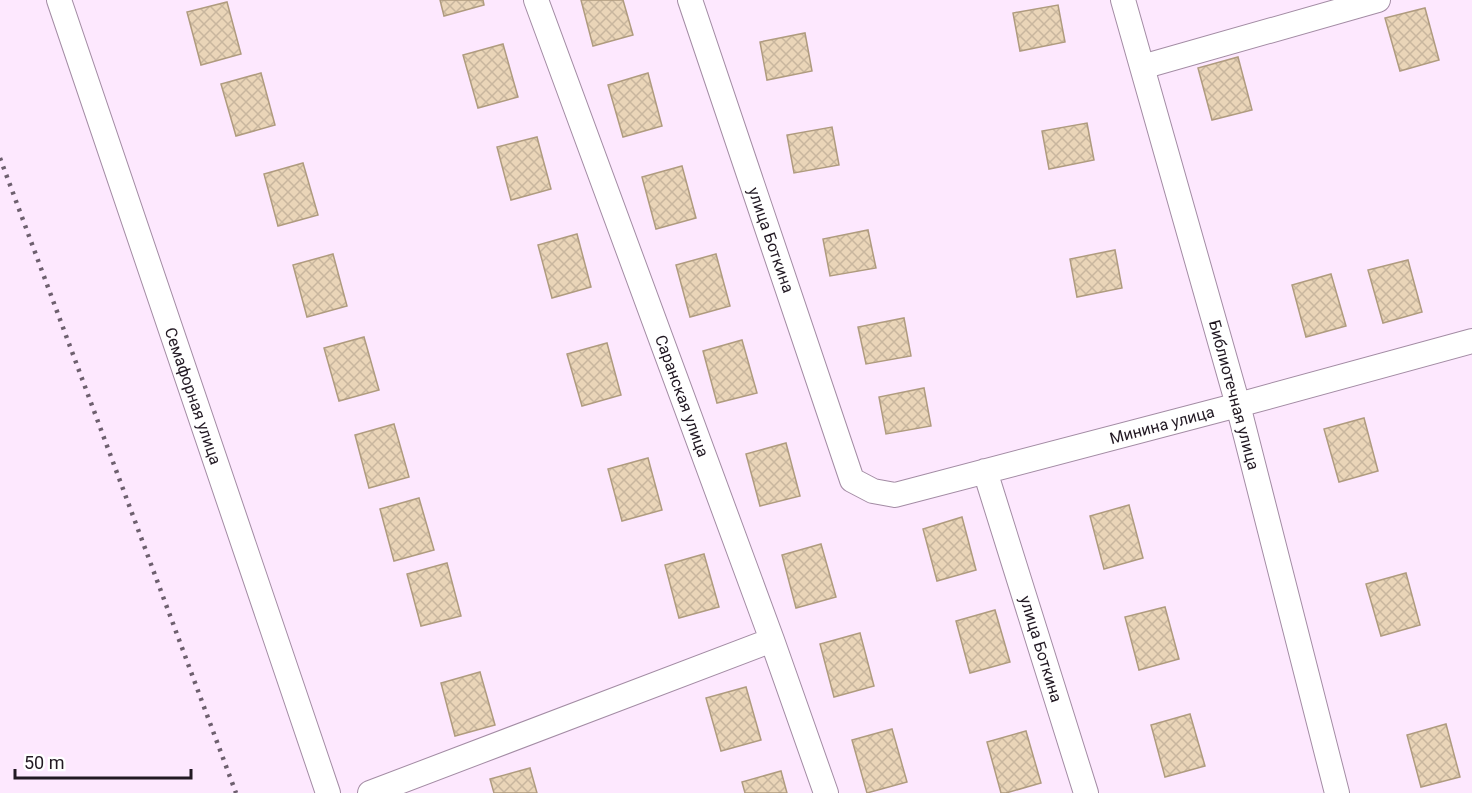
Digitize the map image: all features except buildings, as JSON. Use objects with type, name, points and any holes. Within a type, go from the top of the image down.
[{"type":"street","name":"Семафорная улица","points":[[59,0],[328,793]]},
{"type":"street","name":"Саранская улица","points":[[536,0],[772,640],[826,793]]},
{"type":"street","name":"улица Боткина","points":[[690,0],[852,480]]},
{"type":"street","name":"Библиотечная улица","points":[[1123,0],[1238,405],[1337,793]]},
{"type":"street","points":[[1142,67],[1378,0]]},
{"type":"street","name":"Минина улица","points":[[852,480],[873,491],[895,495],[1472,341]]},
{"type":"street","name":"улица Боткина","points":[[985,471],[1086,793]]},
{"type":"street","points":[[370,793],[772,640]]},
{"type":"railway","points":[[0,158],[236,793]]}]
